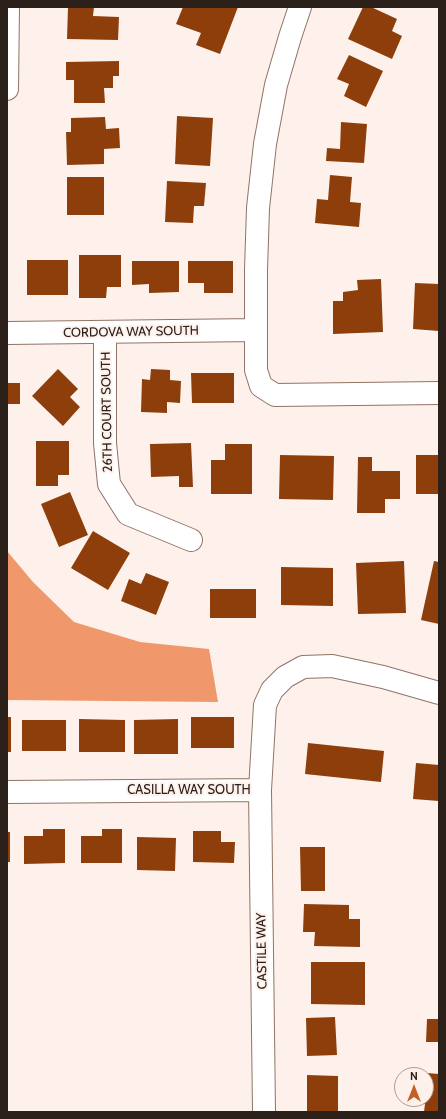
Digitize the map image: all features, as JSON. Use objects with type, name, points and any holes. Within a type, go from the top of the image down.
[{"type":"street","points":[[7,89],[8,7]]},
{"type":"street","points":[[300,7],[276,85],[265,144],[258,208],[256,370],[261,386],[275,395],[439,393]]},
{"type":"street","name":"CORDOVA WAY SOUTH","points":[[7,333],[256,330]]},
{"type":"street","name":"26TH COURT SOUTH","points":[[105,332],[105,442],[109,484],[128,514],[191,540]]},
{"type":"street","name":"CASILLA WAY SOUTH","points":[[7,792],[260,790],[265,705],[272,690],[285,676],[303,667],[332,666],[383,676],[439,693]]},
{"type":"street","name":"CASTILE WAY","points":[[260,790],[264,1112]]},
{"type":"shaded area","points":[[7,551],[33,582],[74,622],[140,642],[209,649],[218,702],[7,700]]},
{"type":"building","points":[[68,7],[94,7],[93,16],[119,17],[118,40],[67,39]]},
{"type":"building","points":[[183,7],[238,7],[220,54],[196,45],[201,33],[176,24]]},
{"type":"building","points":[[363,7],[371,7],[397,19],[392,31],[402,36],[392,59],[348,39]]},
{"type":"building","points":[[349,55],[383,71],[366,107],[344,96],[349,84],[337,79]]},
{"type":"building","points":[[119,61],[119,76],[113,76],[113,88],[104,88],[105,103],[74,103],[74,80],[66,80],[66,62]]},
{"type":"building","points":[[177,116],[213,118],[210,166],[175,164]]},
{"type":"building","points":[[105,117],[106,129],[119,128],[120,148],[104,149],[104,164],[67,165],[66,132],[71,132],[71,118]]},
{"type":"building","points":[[341,122],[367,124],[364,163],[326,161],[327,148],[340,149]]},
{"type":"building","points":[[330,175],[352,177],[350,202],[361,203],[359,227],[315,223],[317,199],[328,200]]},
{"type":"building","points":[[67,177],[104,177],[104,215],[67,215]]},
{"type":"building","points":[[167,181],[206,183],[204,206],[194,206],[193,223],[165,222]]},
{"type":"building","points":[[79,255],[121,255],[121,287],[107,287],[106,298],[79,298]]},
{"type":"building","points":[[27,260],[68,260],[68,295],[27,295]]},
{"type":"building","points":[[132,261],[179,261],[179,292],[149,293],[149,284],[132,285]]},
{"type":"building","points":[[188,261],[233,261],[233,293],[204,293],[204,283],[188,283]]},
{"type":"building","points":[[381,279],[383,332],[333,334],[333,301],[343,301],[343,292],[358,290],[357,280]]},
{"type":"building","points":[[415,283],[439,284],[439,331],[413,329]]},
{"type":"building","points":[[58,369],[78,389],[70,397],[80,407],[63,426],[32,396]]},
{"type":"building","points":[[151,369],[170,370],[170,380],[181,381],[180,403],[167,402],[167,413],[141,412],[142,379],[150,380]]},
{"type":"building","points":[[191,373],[234,373],[234,403],[192,403]]},
{"type":"building","points":[[7,383],[20,383],[20,404],[7,404]]},
{"type":"building","points":[[36,441],[69,441],[69,475],[58,475],[58,486],[36,486]]},
{"type":"building","points":[[191,443],[193,487],[179,487],[179,476],[151,477],[150,444]]},
{"type":"building","points":[[225,444],[252,444],[252,494],[211,494],[211,460],[225,460]]},
{"type":"building","points":[[280,455],[334,456],[333,500],[279,499]]},
{"type":"building","points":[[416,455],[439,455],[439,494],[416,494]]},
{"type":"building","points":[[358,457],[372,457],[372,471],[400,471],[400,499],[385,499],[385,513],[357,513]]},
{"type":"building","points":[[70,492],[88,535],[59,547],[41,504]]},
{"type":"building","points":[[93,531],[130,553],[108,590],[71,568]]},
{"type":"building","points":[[404,561],[406,613],[358,614],[356,563]]},
{"type":"building","points":[[434,561],[439,562],[439,624],[421,620]]},
{"type":"building","points":[[281,567],[333,568],[333,606],[281,605]]},
{"type":"building","points":[[146,573],[169,582],[156,615],[121,601],[129,579],[141,584]]},
{"type":"building","points":[[210,589],[256,589],[256,618],[210,618]]},
{"type":"building","points":[[7,717],[11,717],[11,752],[7,752]]},
{"type":"building","points":[[191,717],[234,717],[234,748],[191,748]]},
{"type":"building","points":[[79,719],[125,720],[125,752],[79,752]]},
{"type":"building","points":[[178,719],[178,754],[134,754],[134,720]]},
{"type":"building","points":[[22,720],[66,720],[66,751],[22,751]]},
{"type":"building","points":[[308,743],[384,751],[381,782],[305,774]]},
{"type":"building","points":[[416,763],[439,765],[439,801],[413,799]]},
{"type":"building","points":[[43,829],[65,829],[65,863],[24,864],[24,836],[43,836]]},
{"type":"building","points":[[102,829],[122,829],[122,863],[81,863],[81,836],[102,836]]},
{"type":"building","points":[[193,831],[221,831],[221,842],[235,842],[234,863],[193,862]]},
{"type":"building","points":[[7,832],[10,832],[10,862],[7,862]]},
{"type":"building","points":[[137,837],[176,838],[175,871],[137,870]]},
{"type":"building","points":[[300,847],[325,847],[325,891],[301,891]]},
{"type":"building","points":[[304,904],[349,905],[349,919],[360,919],[360,947],[314,946],[315,932],[303,932]]},
{"type":"building","points":[[311,962],[365,962],[365,1005],[311,1004]]},
{"type":"building","points":[[335,1017],[337,1055],[307,1056],[306,1018]]},
{"type":"building","points":[[427,1019],[439,1019],[439,1042],[426,1042]]},
{"type":"building","points":[[434,1074],[439,1074],[439,1112],[424,1112],[425,1107],[434,1107]]},
{"type":"building","points":[[307,1075],[338,1076],[338,1112],[307,1112]]}]
